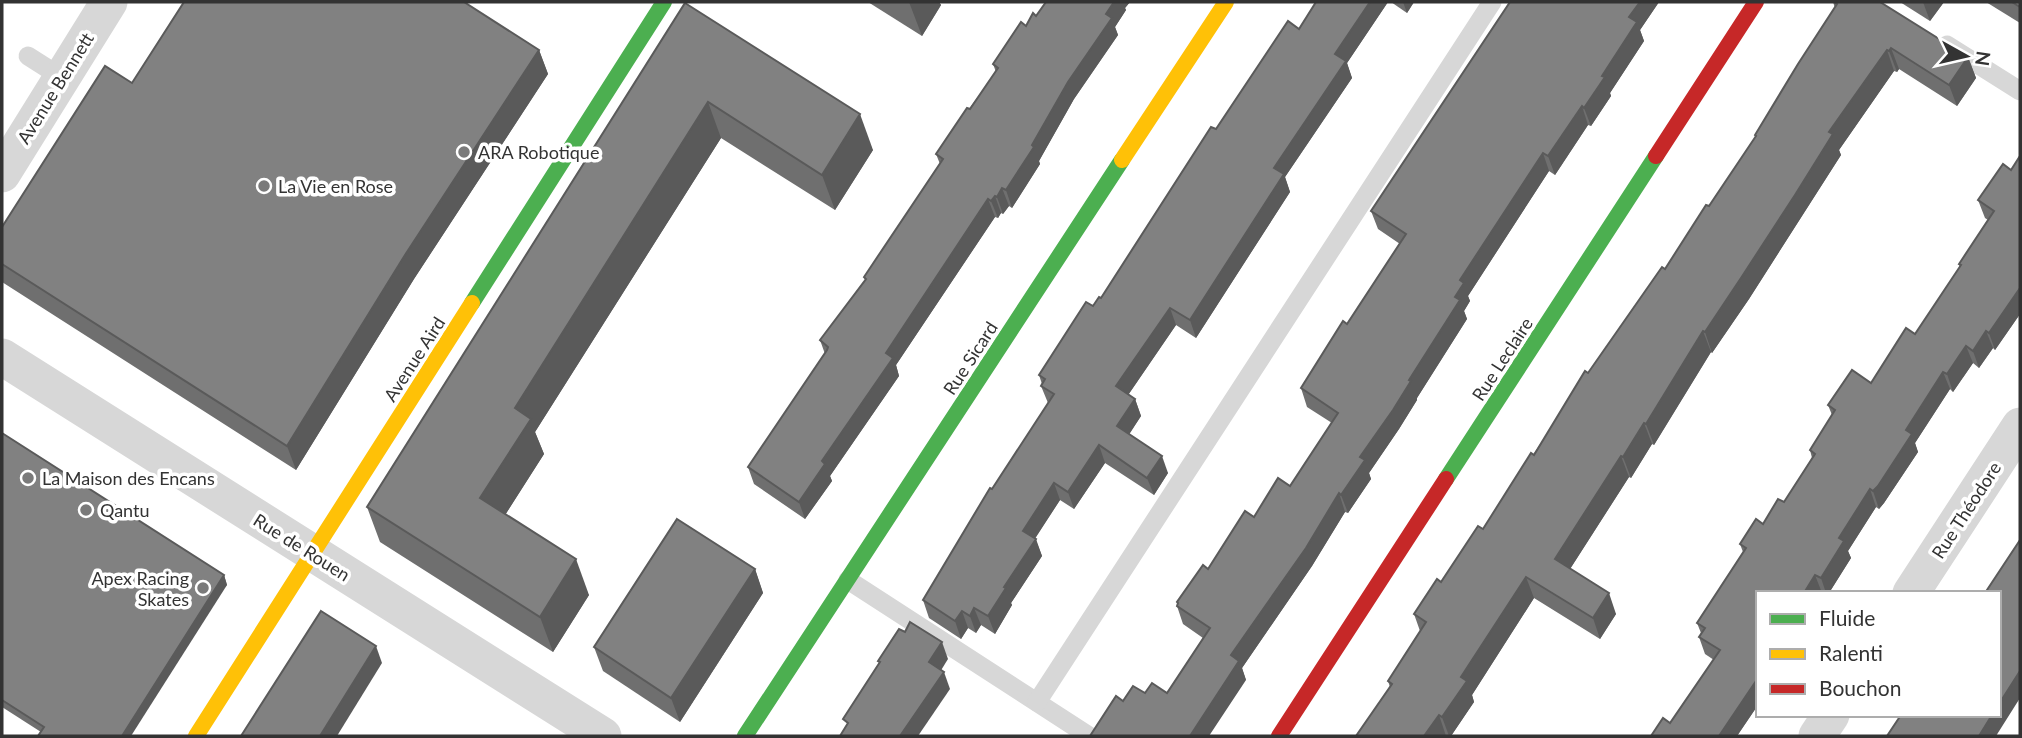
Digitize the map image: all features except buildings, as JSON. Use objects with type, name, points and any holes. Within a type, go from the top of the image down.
[{"type":"street","name":"Avenue Bennett","points":[[2,174],[109,2]]},
{"type":"street","name":"Avenue Aird","points":[[195,736],[664,2]]},
{"type":"street","name":"Rue Sicard","points":[[746,736],[1226,2]]},
{"type":"street","name":"Rue Leclaire","points":[[1279,736],[1756,2]]},
{"type":"street","name":"Rue de Rouen","points":[[2,357],[603,736]]},
{"type":"street","name":"Rue Théodore","points":[[1912,591],[2020,426]]},
{"type":"street","points":[[1817,736],[1830,717]]},
{"type":"lane","points":[[1037,702],[1492,2]]},
{"type":"lane","points":[[1932,36],[2020,91]]},
{"type":"lane","points":[[28,56],[61,78]]},
{"type":"lane","points":[[848,580],[1089,736]]},
{"type":"traffic: fast","points":[[472,303],[664,2]]},
{"type":"traffic: fast","points":[[1446,479],[1656,156]]},
{"type":"traffic: fast","points":[[745,736],[1122,160]]},
{"type":"traffic: slow","points":[[1122,160],[1226,2]]},
{"type":"traffic: slow","points":[[196,736],[472,303]]},
{"type":"traffic: jam","points":[[1656,156],[1756,2]]},
{"type":"traffic: jam","points":[[1279,736],[1446,479]]},
{"type":"place","name":"ARA Robotique","points":[[464,152]]},
{"type":"place","name":"La Vie en Rose","points":[[264,186]]},
{"type":"place","name":"La Maison des Encans","points":[[28,478]]},
{"type":"place","name":"Qantu","points":[[86,510]]},
{"type":"place","name":"Apex Racing Skates","points":[[203,588]]}]
